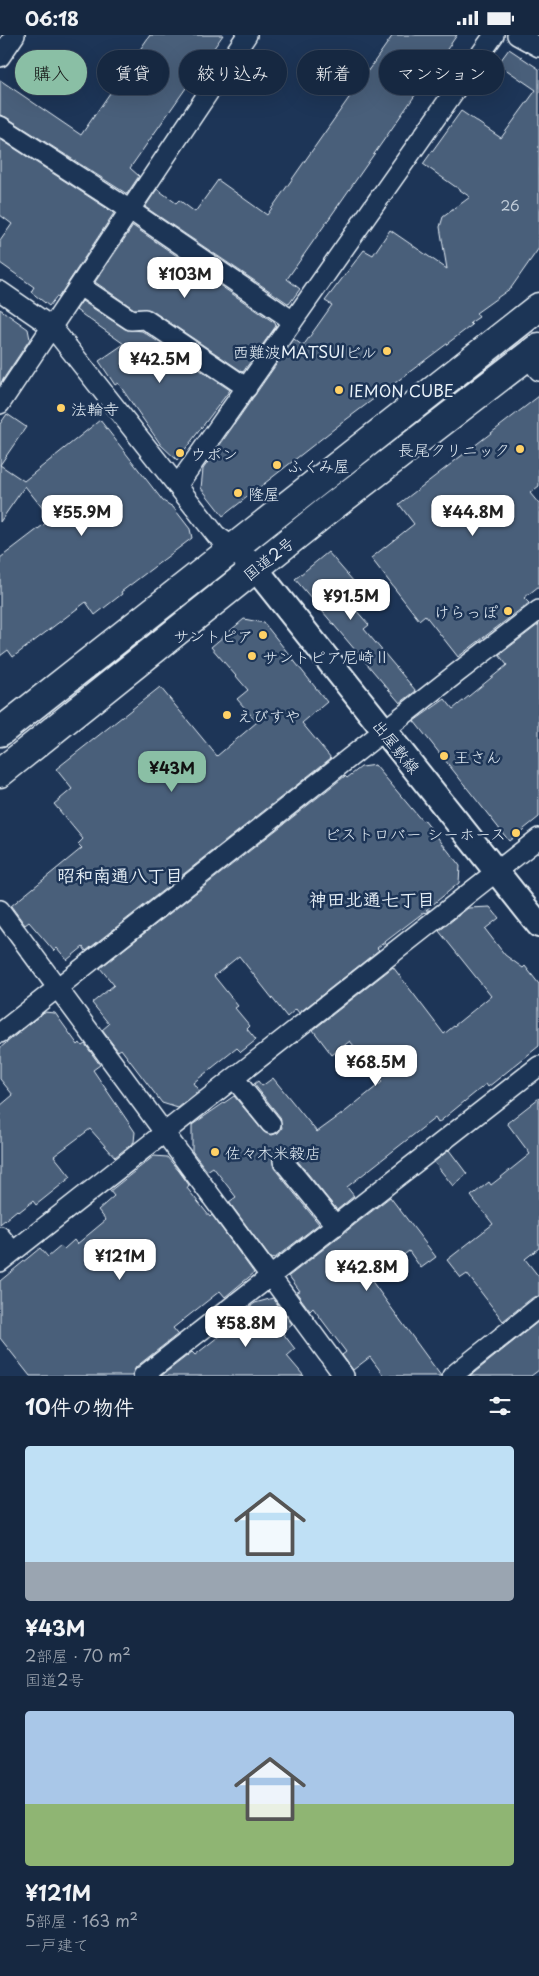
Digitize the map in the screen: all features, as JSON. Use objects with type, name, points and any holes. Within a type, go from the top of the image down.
[{"type":"highway","name":"国道2号","points":[[0,732],[539,307]]},
{"type":"highway","name":"国道2号","points":[[0,773],[255,568],[535,358]]},
{"type":"street","points":[[0,404],[6,382],[52,327],[247,35]]},
{"type":"street","points":[[177,487],[494,35]]},
{"type":"street","points":[[517,35],[539,47]]},
{"type":"street","points":[[0,126],[130,210],[293,321]]},
{"type":"street","points":[[80,286],[131,320],[145,319],[247,387]]},
{"type":"street","points":[[0,291],[52,327],[216,535],[234,548]]},
{"type":"street","name":"出屋敷線","points":[[234,548],[255,568],[539,925]]},
{"type":"street","points":[[0,1033],[539,610]]},
{"type":"street","points":[[0,1236],[6,1257],[539,838]]},
{"type":"street","points":[[0,910],[344,1376]]},
{"type":"street","points":[[148,1374],[539,1066]]},
{"type":"street","points":[[234,1078],[271,1124]]},
{"type":"street","points":[[284,1161],[336,1226]]},
{"type":"street","points":[[452,1376],[539,1307]]},
{"type":"building","points":[[150,35],[223,35],[213,50],[179,50],[179,95],[181,95],[130,168],[139,176],[127,194],[0,115],[0,80],[15,90],[15,95],[22,95],[81,135],[109,95],[169,95],[169,50],[140,50]]},
{"type":"building","points":[[393,35],[457,35],[447,50],[382,50]]},
{"type":"building","points":[[509,49],[539,69],[539,248],[511,288],[476,313],[479,317],[470,323],[472,325],[339,425],[223,516],[201,488],[203,469],[294,339],[303,346],[332,305],[325,301],[364,250],[373,255],[390,230],[447,269],[440,227],[443,217],[470,197],[423,164],[461,111],[501,138],[536,90],[504,68],[504,56]]},
{"type":"building","points":[[379,55],[379,95],[415,95],[287,279],[300,289],[289,304],[145,207],[157,189],[176,203],[179,200],[195,212],[218,180],[267,215],[351,95],[369,95],[369,69]]},
{"type":"building","points":[[0,139],[114,213],[58,298],[56,297],[49,306],[31,292],[34,287],[0,263],[0,241],[12,224],[0,215]]},
{"type":"building","points":[[133,226],[275,323],[276,326],[243,372],[151,310],[134,309],[95,282]]},
{"type":"building","points":[[82,301],[125,329],[142,331],[230,390],[177,460],[161,445],[118,383],[115,385],[99,361],[124,344],[76,310]]},
{"type":"building","points":[[0,309],[28,329],[30,339],[0,384]]},
{"type":"building","points":[[539,396],[539,486],[530,493],[539,504],[539,586],[524,598],[529,603],[458,657],[425,615],[419,620],[371,558],[414,524],[399,504]]},
{"type":"building","points":[[7,414],[26,427],[0,465],[0,424]]},
{"type":"building","points":[[100,420],[163,501],[173,507],[190,529],[192,538],[121,592],[122,594],[95,615],[86,602],[13,657],[8,650],[0,656],[0,558],[51,519],[25,486],[0,522],[0,465],[24,481]]},
{"type":"building","points":[[328,552],[354,582],[341,593],[369,625],[364,629],[416,691],[400,703],[295,579]]},
{"type":"building","points":[[244,619],[264,623],[327,702],[302,723],[331,758],[86,951],[83,947],[67,960],[57,948],[54,951],[29,922],[25,925],[11,906],[82,848],[78,844],[83,839],[54,804],[72,789],[56,769],[160,687],[217,756],[257,722],[237,699],[248,690],[211,647]]},
{"type":"building","points":[[539,624],[539,817],[509,841],[414,721],[445,699],[453,709],[507,665],[499,655]]},
{"type":"building","points":[[375,765],[422,821],[424,820],[460,866],[459,883],[426,910],[430,910],[424,912],[377,948],[379,950],[299,1013],[296,1009],[287,1017],[239,956],[214,976],[238,1006],[235,1008],[250,1026],[247,1029],[256,1040],[241,1052],[237,1048],[193,1083],[199,1091],[178,1108],[162,1103],[121,1049],[118,1051],[102,1030],[109,1024],[92,1003],[114,985],[100,968],[345,776],[347,778],[361,767]]},
{"type":"building","points":[[490,907],[499,918],[485,929],[505,955],[523,968],[525,966],[539,984],[539,1046],[488,1087],[486,1084],[438,1123],[435,1118],[347,1187],[354,1196],[337,1210],[292,1154],[287,1150],[276,1152],[272,1157],[274,1168],[319,1224],[275,1258],[271,1259],[229,1202],[236,1197],[213,1167],[207,1171],[192,1151],[192,1125],[234,1096],[263,1131],[272,1135],[278,1133],[282,1128],[280,1117],[254,1084],[258,1081],[262,1086],[273,1078],[317,1132],[346,1111],[382,1082],[350,1041],[332,1055],[313,1030],[393,967],[444,1034],[491,996],[439,931],[468,908]]},
{"type":"building","points":[[44,1012],[55,1013],[78,1045],[80,1043],[82,1046],[85,1044],[100,1065],[93,1070],[135,1132],[134,1142],[115,1157],[90,1129],[54,1156],[71,1177],[36,1205],[33,1201],[19,1212],[17,1210],[0,1224],[0,1106],[13,1095],[0,1079],[0,1048]]},
{"type":"building","points":[[539,1098],[539,1248],[525,1259],[539,1277],[539,1296],[532,1298],[503,1321],[467,1274],[461,1278],[447,1260],[493,1224],[471,1196],[489,1182],[491,1185],[530,1154],[507,1123]]},
{"type":"building","points":[[449,1150],[467,1174],[453,1186],[434,1162]]},
{"type":"building","points":[[154,1156],[167,1157],[179,1171],[189,1185],[187,1188],[210,1217],[212,1215],[254,1273],[225,1297],[220,1291],[173,1328],[178,1334],[136,1367],[132,1376],[30,1376],[0,1338],[0,1281],[40,1248],[48,1257],[61,1246],[64,1249],[74,1240],[77,1244],[106,1220],[98,1210],[114,1196],[110,1191]]},
{"type":"building","points":[[390,1197],[436,1257],[421,1268],[409,1251],[371,1280],[441,1376],[384,1376],[370,1357],[353,1370],[342,1355],[346,1352],[313,1308],[310,1311],[296,1292],[300,1291],[289,1276]]},
{"type":"building","points":[[273,1298],[292,1324],[282,1332],[295,1349],[287,1356],[304,1376],[161,1376],[192,1352],[195,1355],[242,1318],[239,1315],[255,1303]]},
{"type":"building","points":[[539,1321],[539,1370],[531,1376],[470,1376]]},
{"type":"place","name":"西難波MATSUIビル","points":[[387,351]]},
{"type":"place","name":"IEMON CUBE","points":[[339,390]]},
{"type":"place","name":"法輪寺","points":[[61,408]]},
{"type":"place","name":"長尾クリニック","points":[[520,449]]},
{"type":"place","name":"ウポン","points":[[180,453]]},
{"type":"place","name":"ふくみ屋","points":[[277,465]]},
{"type":"place","name":"隆屋","points":[[238,493]]},
{"type":"place","name":"けらっぽ","points":[[508,611]]},
{"type":"place","name":"サントピア","points":[[263,635]]},
{"type":"place","name":"サントピア尼崎Ⅱ","points":[[252,656]]},
{"type":"place","name":"えびすや","points":[[227,715]]},
{"type":"place","name":"王さん","points":[[444,756]]},
{"type":"place","name":"ビストロバー シーホース","points":[[516,833]]},
{"type":"place","name":"佐々木米穀店","points":[[215,1152]]},
{"type":"district","name":"昭和南通八丁目","points":[[120,874]]},
{"type":"district","name":"神田北通七丁目","points":[[372,898]]}]
